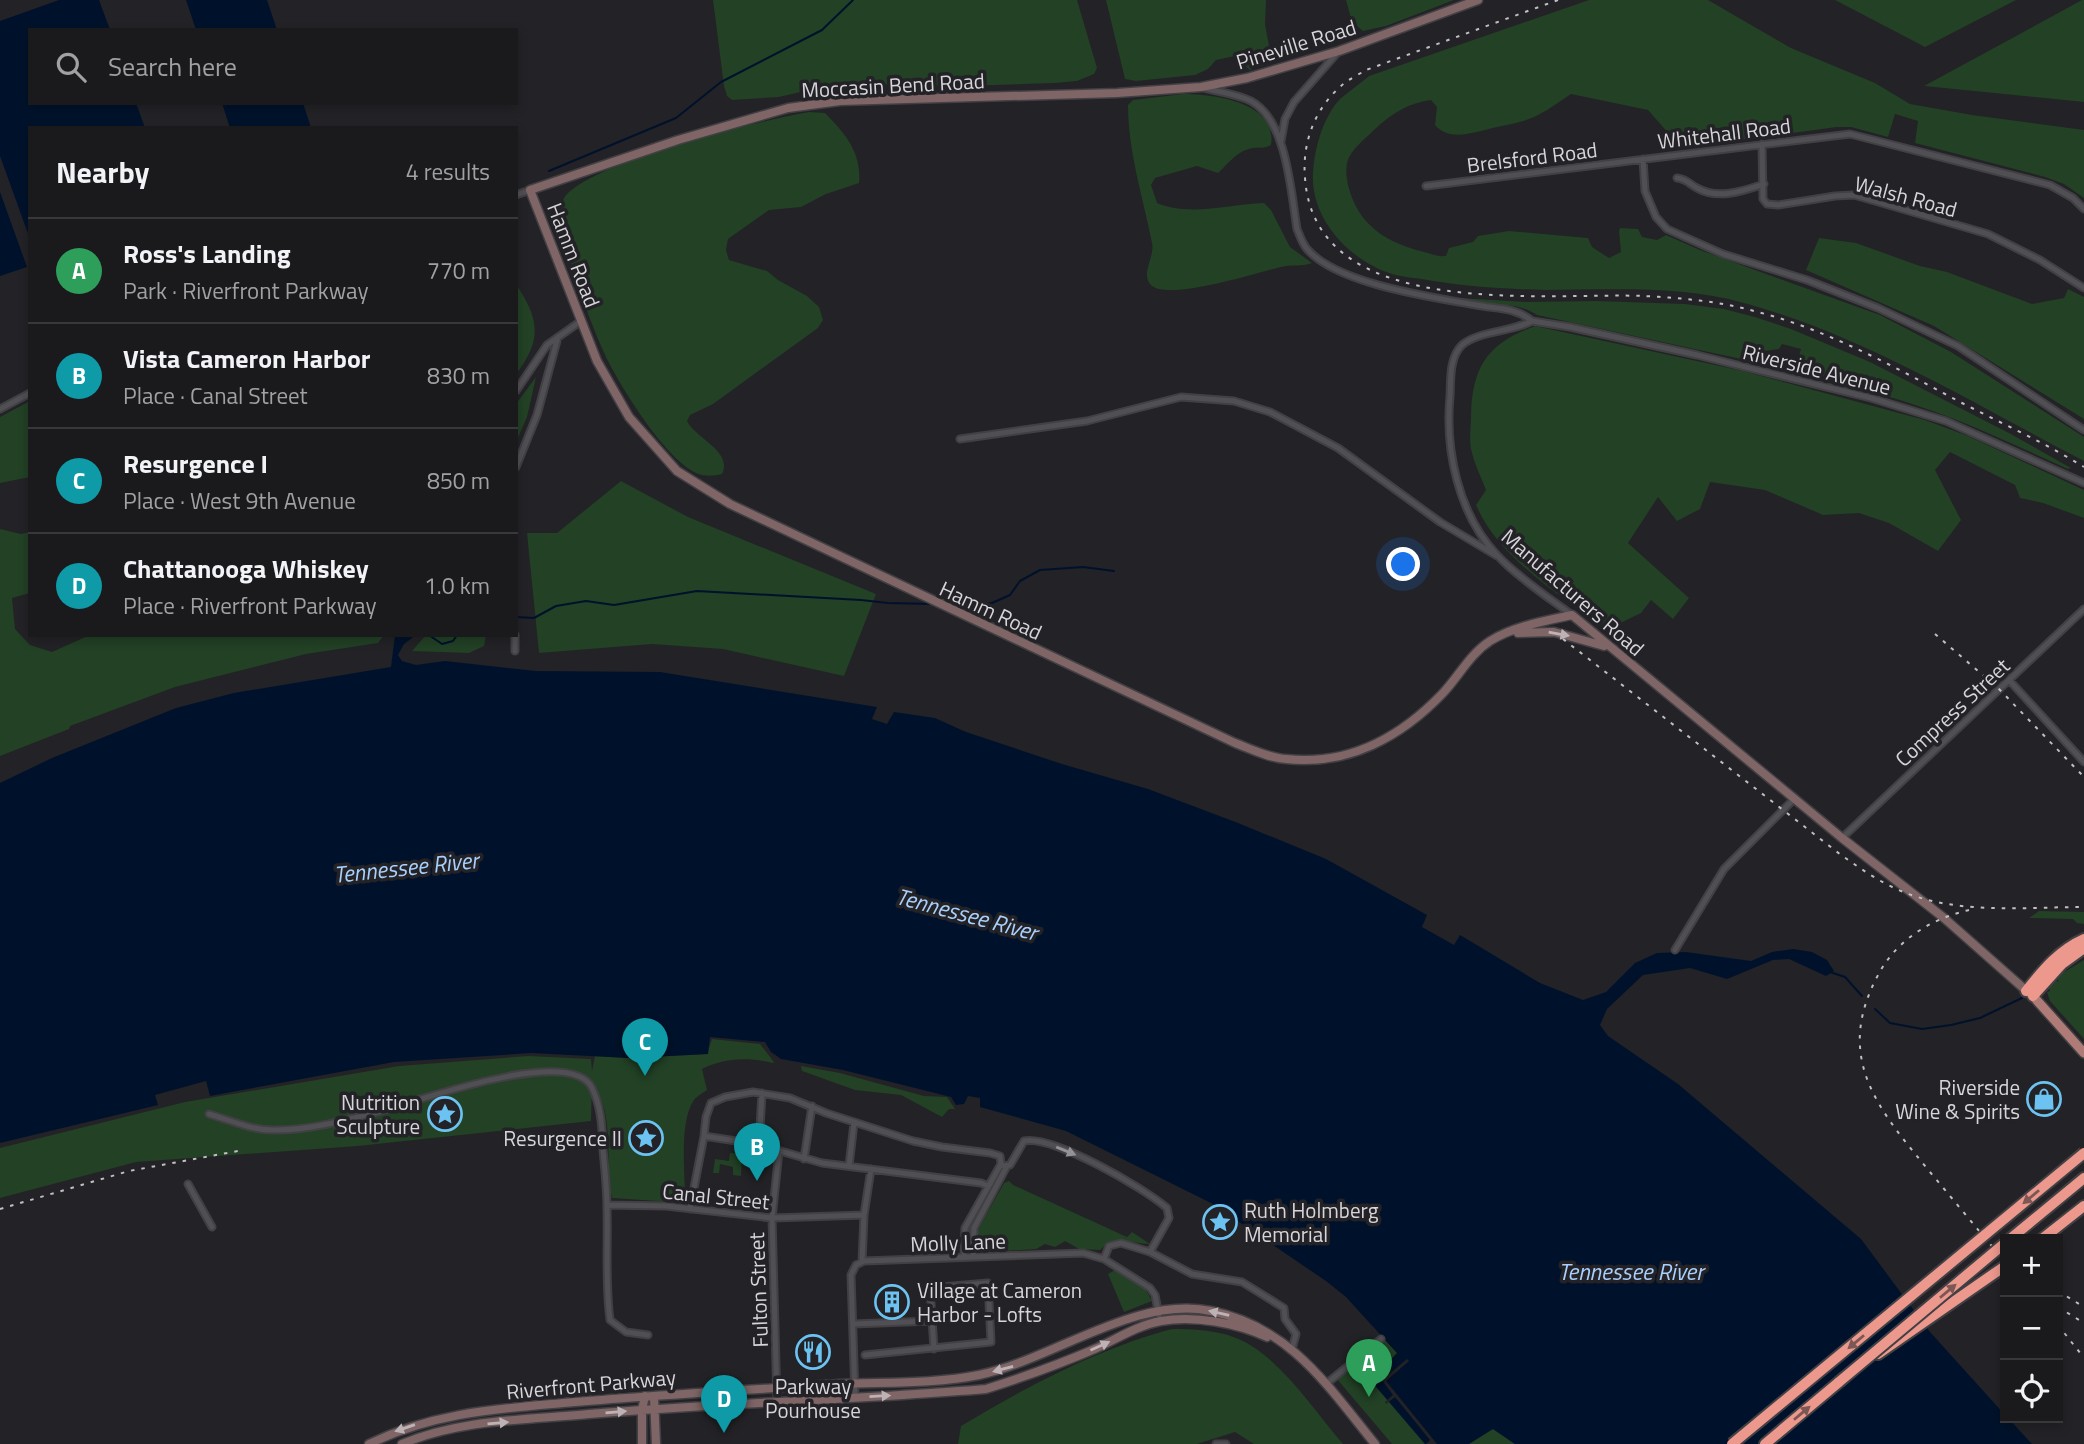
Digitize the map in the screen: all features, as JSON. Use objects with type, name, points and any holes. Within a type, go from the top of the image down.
[{"type":"highway","points":[[2029,993],[2051,962],[2068,947],[2084,939]]},
{"type":"highway","points":[[2029,993],[2084,948]]},
{"type":"highway","points":[[1732,1444],[2084,1153]]},
{"type":"highway","points":[[2016,1234],[2084,1178]]},
{"type":"highway","points":[[2048,1234],[2084,1206]]},
{"type":"highway","points":[[1765,1444],[2000,1247]]},
{"type":"highway","points":[[1839,1382],[2000,1269]]},
{"type":"main road","name":"Pineville Road","points":[[1201,87],[1247,78],[1339,51],[1478,0]]},
{"type":"main road","name":"Moccasin Bend Road","points":[[530,190],[689,137],[788,108],[840,101],[1089,94],[1201,87]]},
{"type":"main road","name":"Hamm Road","points":[[530,190],[597,361],[629,417],[677,471],[730,504],[1242,746],[1284,760],[1340,757],[1366,749],[1395,734],[1443,693],[1477,651],[1492,640],[1538,622],[1572,615]]},
{"type":"main road","name":"Manufacturers Road","points":[[1572,615],[1842,838],[1944,918],[2029,993],[2084,1053]]},
{"type":"main road","points":[[1508,633],[1554,632],[1609,648]]},
{"type":"main road","name":"Riverfront Parkway","points":[[369,1444],[396,1431],[443,1417],[495,1409],[649,1396],[977,1375],[1035,1358],[1123,1320],[1158,1311],[1185,1309],[1208,1310],[1232,1316],[1281,1340],[1326,1384],[1375,1444]]},
{"type":"main road","name":"Riverfront Parkway","points":[[402,1444],[470,1425],[655,1409],[986,1389],[1036,1374],[1161,1321],[1186,1319],[1237,1327],[1264,1335],[1300,1356]]},
{"type":"main road","points":[[649,1396],[655,1409],[656,1444]]},
{"type":"main road","points":[[642,1444],[642,1410],[649,1396]]},
{"type":"street","points":[[1281,141],[1286,118],[1294,102],[1339,51]]},
{"type":"street","points":[[1201,87],[1251,102],[1265,114],[1281,141],[1297,229],[1307,249],[1326,264],[1377,284],[1431,297],[1517,310],[1532,321]]},
{"type":"street","name":"Whitehall Road","points":[[2084,209],[2073,198],[2050,186],[1850,134],[1643,159],[1645,191],[1656,217],[1667,229],[1723,254],[1807,280],[1866,303],[1958,346],[2084,429]]},
{"type":"street","points":[[1677,178],[1685,179],[1699,190],[1724,194],[1764,184],[1762,144]]},
{"type":"street","name":"Brelsford Road","points":[[1426,186],[1643,159]]},
{"type":"street","name":"Walsh Road","points":[[1764,184],[1763,199],[1767,204],[1778,205],[1854,195],[1988,234],[2040,260],[2084,288]]},
{"type":"street","name":"Moccasin Bend Road","points":[[518,194],[530,190]]},
{"type":"street","points":[[518,388],[547,345],[581,321]]},
{"type":"street","name":"Riverside Avenue","points":[[1532,321],[1697,355],[1871,398],[1946,421],[2084,483]]},
{"type":"street","name":"Manufacturers Road","points":[[1532,321],[1520,328],[1472,339],[1460,348],[1454,358],[1448,441],[1467,508],[1497,556],[1572,615]]},
{"type":"street","points":[[518,462],[537,415],[558,337]]},
{"type":"street","points":[[0,409],[28,394]]},
{"type":"street","points":[[960,439],[1087,421],[1181,397],[1234,401],[1270,412],[1338,448],[1440,522],[1497,556]]},
{"type":"street","name":"Compress Street","points":[[1842,838],[2084,609]]},
{"type":"street","points":[[515,637],[515,651]]},
{"type":"street","points":[[2009,680],[2084,762]]},
{"type":"street","points":[[1675,950],[1724,869],[1795,798]]},
{"type":"street","points":[[209,1114],[253,1128],[275,1130],[316,1125],[384,1110],[470,1084],[521,1073],[582,1076],[592,1086],[600,1110],[607,1205],[607,1298],[610,1320],[626,1332],[648,1335]]},
{"type":"street","points":[[759,1145],[762,1093]]},
{"type":"street","points":[[691,1209],[706,1117],[711,1104],[725,1097],[762,1093],[790,1098],[854,1123],[937,1146],[1000,1156],[1004,1165],[974,1228],[973,1257]]},
{"type":"street","points":[[804,1159],[812,1106]]},
{"type":"street","points":[[849,1166],[854,1123]]},
{"type":"street","points":[[704,1136],[759,1145],[804,1159],[988,1186]]},
{"type":"street","points":[[964,1257],[965,1228],[988,1186],[1004,1165],[1012,1161],[1022,1142],[1033,1139],[1069,1152],[1131,1183],[1165,1206],[1169,1211],[1168,1220],[1150,1252]]},
{"type":"street","name":"Fulton Street","points":[[777,1402],[772,1219],[779,1151]]},
{"type":"street","points":[[855,1397],[852,1275],[856,1265],[862,1262],[864,1215],[871,1169]]},
{"type":"street","points":[[188,1184],[212,1227]]},
{"type":"street","name":"Canal Street","points":[[607,1205],[657,1205],[772,1219],[864,1215]]},
{"type":"street","points":[[1104,1259],[1108,1247],[1115,1243],[1150,1252],[1192,1274],[1242,1282],[1284,1308],[1285,1320],[1296,1334],[1292,1349]]},
{"type":"street","name":"Molly Lane","points":[[862,1262],[1083,1253],[1104,1259],[1150,1288],[1161,1321]]},
{"type":"street","points":[[865,1354],[934,1349],[990,1342],[988,1283],[930,1288],[934,1349]]},
{"type":"street","points":[[853,1324],[932,1321]]},
{"type":"street","points":[[1326,1384],[1381,1339]]},
{"type":"street","points":[[443,1417],[445,1430]]},
{"type":"street","points":[[1216,1444],[1226,1444]]},
{"type":"green space","points":[[713,0],[1077,0],[1097,68],[1094,74],[1077,81],[1055,83],[963,86],[853,84],[822,87],[779,97],[732,100],[727,96],[724,86]]},
{"type":"green space","points":[[1106,0],[1266,0],[1265,24],[1272,63],[1250,70],[1235,56],[1216,60],[1208,69],[1195,75],[1136,81],[1125,79]]},
{"type":"green space","points":[[1346,0],[1454,0],[1386,26],[1363,31],[1352,22]]},
{"type":"green space","points":[[1589,0],[1708,0],[1791,48],[1875,83],[1910,104],[2084,130],[2084,198],[2064,184],[2045,177],[1915,143],[1918,121],[1895,114],[1888,137],[1851,127],[1837,127],[1688,147],[1670,135],[1648,110],[1571,94],[1528,119],[1456,135],[1435,125],[1437,107],[1431,100],[1393,114],[1358,145],[1347,163],[1351,195],[1356,207],[1370,225],[1397,243],[1443,256],[1446,256],[1449,248],[1473,242],[1478,236],[1509,231],[1588,238],[1592,247],[1609,258],[1621,252],[1620,228],[1638,229],[1642,237],[1657,240],[1666,235],[1700,250],[1880,315],[1951,352],[2084,437],[2084,461],[1876,352],[1789,317],[1744,303],[1670,291],[1502,288],[1407,277],[1392,274],[1364,261],[1339,240],[1321,213],[1313,183],[1319,139],[1333,107],[1340,99],[1369,76]]},
{"type":"green space","points":[[1835,0],[2016,0],[1925,47]]},
{"type":"green space","points":[[2082,0],[2084,102],[1924,86]]},
{"type":"green space","points":[[1183,94],[1226,99],[1254,110],[1264,119],[1270,130],[1271,145],[1244,151],[1218,173],[1197,166],[1155,178],[1151,185],[1157,203],[1197,209],[1264,203],[1271,210],[1290,247],[1312,263],[1285,266],[1192,288],[1159,289],[1150,284],[1147,270],[1152,243],[1133,157],[1128,105],[1133,100]]},
{"type":"green space","points":[[809,112],[825,113],[851,144],[858,162],[859,183],[826,194],[801,207],[769,210],[728,239],[726,250],[729,260],[767,271],[807,296],[819,307],[823,320],[818,328],[713,404],[690,415],[687,421],[718,452],[724,466],[722,474],[699,474],[671,454],[635,406],[608,361],[585,305],[569,255],[563,232],[563,200],[576,186],[602,172],[637,159],[716,134]]},
{"type":"green space","points":[[1819,238],[1856,243],[1920,266],[1947,272],[2032,304],[2064,298],[2068,289],[2084,297],[2084,419],[1934,326],[1806,270]]},
{"type":"green space","points":[[518,287],[530,308],[535,329],[531,350],[518,371]]},
{"type":"green space","points":[[1460,298],[1527,302],[1685,304],[1724,309],[1755,317],[1870,362],[2071,468],[1924,408],[1763,365],[1780,359],[1797,362],[1801,349],[1782,344],[1779,349],[1751,353],[1741,359],[1537,315],[1518,307]]},
{"type":"green space","points":[[1535,326],[1743,371],[1925,420],[1968,436],[2084,490],[2084,518],[2020,498],[2015,485],[1950,452],[1935,470],[1961,520],[1938,551],[1889,523],[1859,513],[1823,515],[1765,490],[1710,482],[1700,509],[1677,521],[1658,497],[1628,543],[1689,598],[1673,619],[1651,600],[1641,613],[1606,630],[1515,559],[1486,524],[1476,505],[1486,490],[1470,445],[1472,398],[1479,370],[1494,349],[1505,340]]},
{"type":"green space","points":[[536,377],[527,417],[518,437],[518,401]]},
{"type":"green space","points":[[28,402],[28,477],[0,483],[0,417]]},
{"type":"green space","points":[[621,481],[688,517],[876,594],[844,676],[723,649],[652,644],[539,653],[527,533],[557,533]]},
{"type":"green space","points":[[0,529],[21,534],[28,532],[28,594],[12,598],[15,629],[30,645],[52,652],[86,637],[382,637],[378,643],[306,654],[175,687],[70,726],[69,729],[0,756]]},
{"type":"green space","points":[[424,637],[486,637],[484,646],[469,653],[412,651]]},
{"type":"green space","points":[[2039,911],[2084,912],[2084,924],[2073,919],[2029,918]]},
{"type":"green space","points":[[2084,960],[2084,1039],[2050,1001],[2047,992],[2054,980],[2059,982],[2056,977]]},
{"type":"green space","points":[[712,1039],[760,1044],[774,1062],[737,1060],[702,1069],[707,1090],[694,1100],[686,1121],[684,1161],[685,1197],[689,1199],[687,1203],[612,1198],[607,1123],[604,1108],[592,1082],[591,1121],[358,1146],[136,1162],[0,1198],[0,1148],[185,1102],[399,1066],[529,1056],[591,1059],[592,1071],[595,1056],[629,1058],[707,1054]]},
{"type":"green space","points":[[801,1066],[840,1073],[924,1096],[947,1097],[955,1109],[949,1109],[942,1117],[901,1095],[855,1090],[802,1071]]},
{"type":"green space","points":[[730,1153],[742,1154],[741,1176],[733,1175],[733,1167],[720,1164],[719,1173],[713,1173],[715,1159],[729,1161]]},
{"type":"green space","points":[[1009,1181],[1127,1237],[1132,1232],[1150,1244],[1118,1241],[1100,1250],[1079,1249],[1065,1241],[1055,1247],[1045,1244],[1036,1249],[983,1252],[977,1248],[976,1233],[1004,1183]]},
{"type":"green space","points":[[1117,1269],[1145,1288],[1152,1301],[1124,1312],[1108,1274]]},
{"type":"green space","points":[[1172,1329],[1221,1333],[1251,1346],[1281,1370],[1343,1444],[1254,1444],[1235,1432],[1197,1444],[958,1444],[961,1426],[1010,1397],[1118,1346]]},
{"type":"green space","points":[[1385,1340],[1397,1353],[1372,1381],[1425,1444],[1392,1444],[1337,1379]]},
{"type":"green space","points":[[1493,1429],[1515,1444],[1469,1444]]},
{"type":"water","points":[[59,0],[99,0],[109,28],[28,28],[28,105],[137,105],[144,126],[28,126],[28,233],[0,156],[0,21]]},
{"type":"water","points":[[186,0],[267,0],[276,28],[195,28]]},
{"type":"water","points":[[223,105],[304,105],[310,126],[229,126]]},
{"type":"water","points":[[0,192],[27,267],[0,276]]},
{"type":"water","name":"Tennessee River","points":[[395,637],[413,637],[404,644],[398,655],[402,661],[416,665],[445,661],[536,671],[660,672],[877,707],[872,719],[887,724],[894,712],[935,718],[966,732],[1062,764],[1148,789],[1326,859],[1427,915],[1422,927],[1454,945],[1460,935],[1540,983],[1583,1000],[1606,992],[1635,963],[1657,953],[1686,952],[1751,961],[1772,952],[1793,949],[1812,952],[1827,960],[1834,971],[1826,976],[1789,959],[1773,960],[1727,979],[1690,968],[1643,975],[1607,1009],[1600,1025],[1608,1036],[1678,1084],[1861,1239],[1930,1332],[2000,1409],[2000,1423],[2013,1423],[2032,1444],[1515,1444],[1493,1429],[1469,1444],[1425,1444],[1371,1381],[1397,1353],[1346,1297],[1211,1203],[1066,1131],[980,1107],[980,1098],[968,1096],[964,1104],[956,1105],[951,1097],[843,1070],[781,1059],[771,1052],[765,1042],[710,1037],[708,1054],[629,1058],[531,1053],[394,1062],[210,1096],[206,1081],[155,1095],[158,1105],[0,1143],[0,783],[52,758],[176,708],[234,693],[391,667]]},
{"type":"pier","points":[[1407,1359],[1409,1361],[1386,1381],[1437,1444],[1426,1444],[1430,1440],[1395,1397],[1386,1404],[1385,1402],[1393,1395],[1382,1380]]},
{"type":"waterway","points":[[549,171],[676,118],[721,82],[822,30],[853,0]]},
{"type":"waterway","points":[[949,604],[992,603],[1010,595],[1020,581],[1040,570],[1083,567],[1114,571]]},
{"type":"waterway","points":[[518,617],[534,618],[556,606],[586,601],[614,605],[697,591],[933,604]]},
{"type":"waterway","points":[[432,637],[442,644],[453,641],[456,637]]},
{"type":"waterway","points":[[1830,972],[1845,977],[1862,996]]},
{"type":"waterway","points":[[1875,1009],[1890,1023],[1922,1029],[1980,1018],[2022,998]]},
{"type":"railway","points":[[1558,0],[1366,70],[1346,82],[1331,96],[1317,117],[1308,140],[1305,178],[1318,225],[1348,257],[1390,278],[1441,290],[1495,295],[1644,296],[1699,300],[1754,311],[1808,328],[1886,363],[2084,467]]},
{"type":"railway","points":[[1935,634],[1999,689],[2084,777]]},
{"type":"railway","points":[[1563,639],[1841,855],[1885,883],[1923,899],[1968,907],[2084,907]]},
{"type":"railway","points":[[1969,910],[1927,926],[1893,953],[1877,977],[1865,1006],[1860,1033],[1861,1058],[1868,1082],[1894,1127],[2000,1256]]},
{"type":"railway","points":[[0,1209],[129,1171],[238,1151]]},
{"type":"railway","points":[[2063,1294],[2084,1307]]},
{"type":"railway","points":[[2063,1310],[2084,1323]]},
{"type":"railway","points":[[2063,1331],[2084,1358]]},
{"type":"place","name":"Resurgence I","points":[[645,1076]]},
{"type":"place","name":"Riverside Wine & Spirits","points":[[2044,1099]]},
{"type":"place","name":"Nutrition Sculpture","points":[[445,1114]]},
{"type":"place","name":"Resurgence II","points":[[646,1138]]},
{"type":"place","name":"Vista Cameron Harbor","points":[[757,1181]]},
{"type":"place","name":"Ruth Holmberg Memorial","points":[[1220,1222]]},
{"type":"place","name":"Village at Cameron Harbor - Lofts","points":[[892,1302]]},
{"type":"place","name":"Parkway Pourhouse","points":[[813,1352]]},
{"type":"place","name":"Ross's Landing","points":[[1369,1397]]},
{"type":"place","name":"Chattanooga Whiskey","points":[[724,1433]]}]
